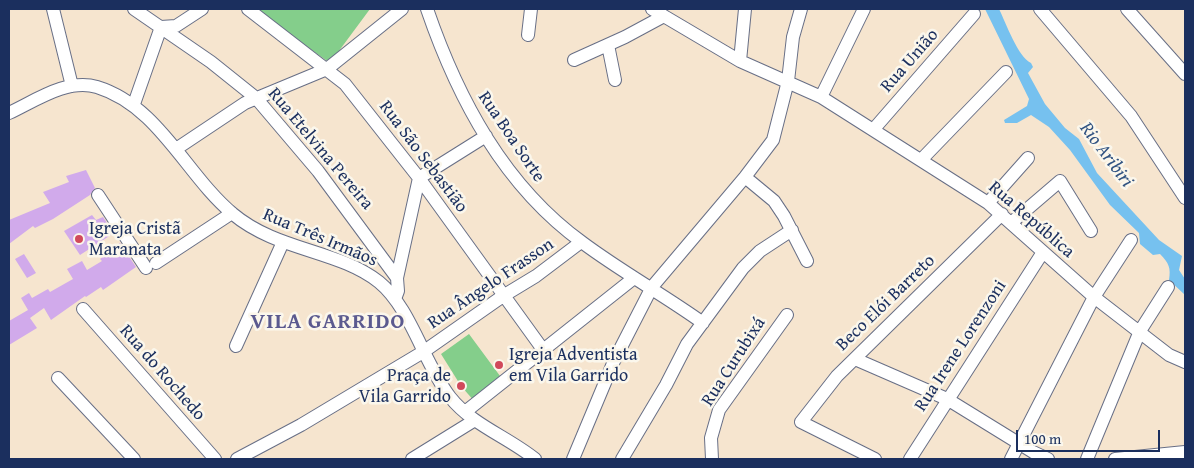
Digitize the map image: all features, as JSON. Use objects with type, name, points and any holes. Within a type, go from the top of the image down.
[{"type":"street","points":[[53,9],[72,86]]},
{"type":"street","name":"Rua Etelvina Pereira","points":[[134,9],[256,98],[318,171],[397,278]]},
{"type":"street","points":[[134,104],[161,27],[176,26],[202,9]]},
{"type":"street","name":"Rua São Sebastião","points":[[248,9],[345,84],[419,178],[544,351]]},
{"type":"street","name":"Rua Boa Sorte","points":[[427,9],[462,96],[486,136],[519,184],[548,214],[581,242],[704,323]]},
{"type":"street","points":[[528,35],[531,9]]},
{"type":"street","name":"Rua República","points":[[652,9],[740,61],[788,81],[821,98],[988,203],[1094,297],[1169,355],[1185,362]]},
{"type":"street","points":[[740,61],[745,9]]},
{"type":"street","points":[[573,459],[614,361],[652,287],[745,177],[773,140],[788,81],[793,37],[801,9]]},
{"type":"street","points":[[821,98],[864,9]]},
{"type":"street","points":[[1040,9],[1131,116],[1185,198]]},
{"type":"street","points":[[1127,9],[1185,74]]},
{"type":"street","points":[[176,150],[225,115],[256,98],[326,68],[397,10]]},
{"type":"street","name":"Rua União","points":[[873,130],[974,14]]},
{"type":"street","points":[[574,60],[664,16]]},
{"type":"street","points":[[608,45],[615,80]]},
{"type":"street","points":[[921,160],[1006,72]]},
{"type":"street","name":"Rua Três Irmãos","points":[[9,113],[55,91],[72,86],[96,87],[134,104],[232,213],[266,236],[371,276],[395,299],[436,378],[451,399],[470,416],[535,459]]},
{"type":"street","points":[[395,299],[398,291],[397,278],[419,178],[486,136]]},
{"type":"street","points":[[988,203],[1028,158]]},
{"type":"street","points":[[745,177],[774,201],[792,230],[806,261]]},
{"type":"street","name":"Beco Elói Barreto","points":[[875,459],[801,422],[837,376],[1007,218],[1060,181],[1091,231]]},
{"type":"street","points":[[98,195],[151,266],[232,213]]},
{"type":"street","points":[[622,459],[666,386],[687,344],[743,268],[760,251],[792,230]]},
{"type":"street","points":[[1010,459],[1020,443],[1094,297],[1131,240]]},
{"type":"street","points":[[236,346],[283,242]]},
{"type":"street","name":"Rua Ângelo Frasson","points":[[237,459],[300,425],[424,352],[503,296],[536,276],[581,242]]},
{"type":"street","name":"Rua Irene Lorenzoni","points":[[910,459],[1043,252]]},
{"type":"street","points":[[412,459],[470,416],[544,351],[634,278]]},
{"type":"street","points":[[1088,459],[1140,332],[1168,287]]},
{"type":"street","name":"Rua do Rochedo","points":[[83,309],[215,459]]},
{"type":"street","name":"Rua Curubixá","points":[[712,459],[711,438],[720,410],[787,315]]},
{"type":"street","points":[[854,359],[947,400],[1048,459]]},
{"type":"street","points":[[58,378],[134,459]]},
{"type":"street","points":[[1115,459],[1185,452]]},
{"type":"green space","points":[[254,9],[370,9],[330,63]]},
{"type":"green space","points":[[469,334],[503,380],[475,402],[461,386],[441,354]]},
{"type":"water","name":"Rio Aribiri","points":[[985,9],[999,9],[1021,54],[1033,67],[1028,73],[1045,104],[1065,128],[1079,139],[1097,173],[1159,240],[1182,256],[1179,270],[1185,279],[1185,295],[1169,280],[1169,266],[1165,260],[1160,254],[1153,255],[1140,244],[1139,233],[1110,205],[1070,150],[1049,127],[1031,115],[1017,123],[1005,123],[1004,120],[1027,106],[1029,99]]},
{"type":"building","points":[[86,170],[95,188],[90,195],[53,219],[35,228],[33,226],[9,244],[9,220],[50,203],[43,192],[69,182],[66,176]]},
{"type":"building","points":[[92,215],[96,220],[103,217],[114,233],[80,255],[64,231]]},
{"type":"building","points":[[120,243],[136,267],[103,290],[101,287],[85,296],[51,320],[44,308],[30,318],[37,328],[9,345],[9,321],[28,310],[21,298],[29,293],[32,298],[48,289],[50,292],[73,279],[67,269],[82,261],[87,270],[102,261],[100,259]]},
{"type":"building","points":[[24,254],[36,273],[27,278],[15,259]]},
{"type":"place","name":"Igreja Cristã Maranata","points":[[79,239]]},
{"type":"place","name":"Igreja Adventista em Vila Garrido","points":[[499,365]]},
{"type":"place","name":"Praça de Vila Garrido","points":[[461,386]]},
{"type":"district","name":"VILA GARRIDO","points":[[328,322]]}]
